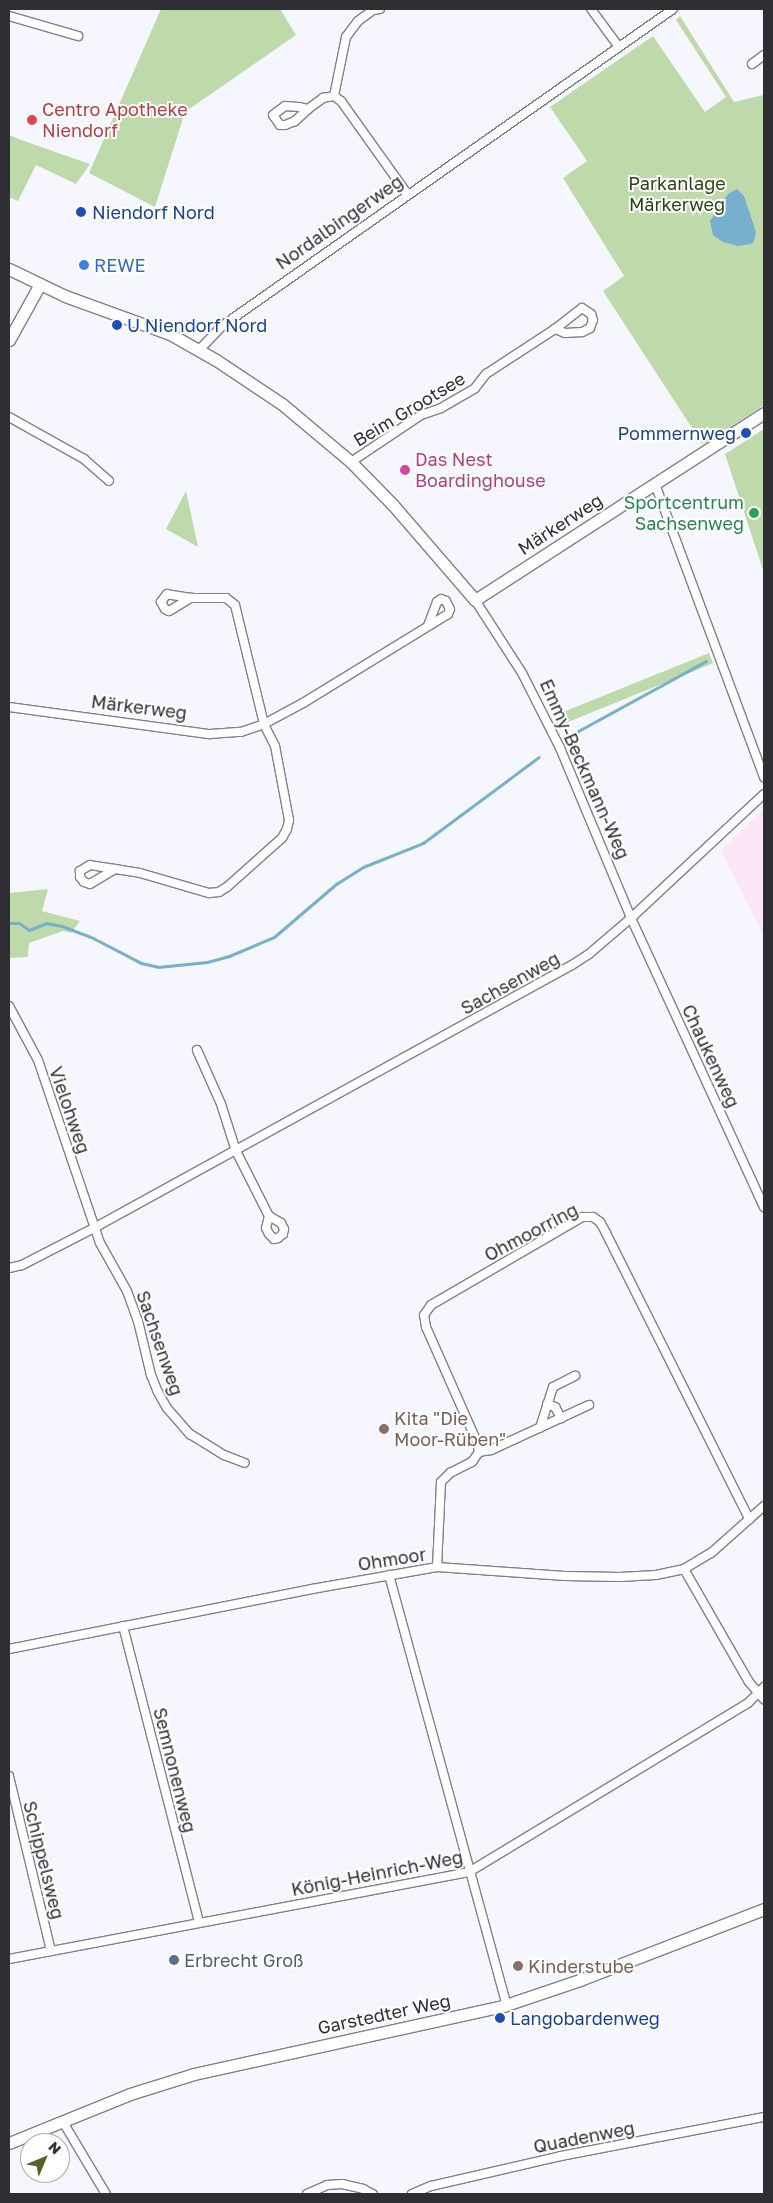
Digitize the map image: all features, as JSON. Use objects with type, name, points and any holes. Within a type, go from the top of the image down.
[{"type":"street","points":[[334,96],[346,37],[358,21],[373,10],[380,9]]},
{"type":"street","points":[[591,9],[619,48]]},
{"type":"street","name":"Nordalbingerweg","points":[[199,350],[222,326],[673,9]]},
{"type":"street","points":[[9,16],[78,36]]},
{"type":"street","points":[[752,64],[764,55]]},
{"type":"street","points":[[308,109],[323,98],[334,96],[341,101],[408,195]]},
{"type":"street","points":[[9,269],[65,296],[152,327],[199,350]]},
{"type":"street","points":[[9,340],[40,284]]},
{"type":"street","name":"Beim Grootsee","points":[[351,462],[421,415],[441,408],[475,388],[486,374],[555,329],[582,308],[587,310],[593,320],[593,325],[586,331],[565,333],[555,329]]},
{"type":"street","name":"Emmy-Beckmann-Weg","points":[[199,350],[282,404],[351,462],[393,505],[475,600],[522,673],[560,748],[631,918]]},
{"type":"street","name":"Märkerweg","points":[[475,600],[764,413]]},
{"type":"street","points":[[9,417],[84,459],[109,481]]},
{"type":"street","points":[[655,484],[764,777]]},
{"type":"street","points":[[115,869],[140,873],[209,893],[218,892],[227,887],[282,838],[287,829],[289,820],[274,746],[264,724],[234,605],[226,598],[191,598]]},
{"type":"street","name":"Märkerweg","points":[[9,707],[210,734],[241,732],[264,724],[303,703],[428,625]]},
{"type":"street","name":"Sachsenweg","points":[[9,1268],[22,1266],[94,1228],[572,965],[589,954],[631,918],[764,794]]},
{"type":"street","name":"Chaukenweg","points":[[631,918],[764,1207]]},
{"type":"street","name":"Vielohweg","points":[[10,1011],[38,1060],[94,1228]]},
{"type":"street","points":[[197,1050],[217,1095],[236,1151],[269,1216]]},
{"type":"street","name":"Ohmoorring","points":[[479,1452],[477,1442],[426,1327],[424,1315],[432,1305],[512,1256],[582,1217],[592,1217],[600,1222],[606,1233],[749,1519]]},
{"type":"street","name":"Sachsenweg","points":[[94,1228],[127,1291],[138,1321],[152,1374],[167,1408],[184,1428],[202,1443],[245,1464]]},
{"type":"street","points":[[540,1428],[553,1387],[575,1376]]},
{"type":"street","points":[[547,1404],[555,1407],[561,1418]]},
{"type":"street","points":[[437,1567],[441,1482],[450,1473],[472,1462],[479,1452],[492,1450],[589,1405]]},
{"type":"street","name":"Ohmoor","points":[[9,1649],[437,1567],[515,1574],[620,1577],[656,1575],[684,1568],[711,1553],[764,1506]]},
{"type":"street","points":[[684,1568],[749,1682],[762,1693]]},
{"type":"street","points":[[389,1575],[507,2005]]},
{"type":"street","name":"Semnonenweg","points":[[123,1626],[198,1922]]},
{"type":"street","name":"König-Heinrich-Weg","points":[[9,1959],[469,1872],[762,1693]]},
{"type":"street","name":"Schippelsweg","points":[[9,1776],[51,1951]]},
{"type":"street","name":"Garstedter Weg","points":[[9,2143],[130,2094],[194,2074],[507,2005],[580,1980],[764,1908]]},
{"type":"street","name":"Quadenweg","points":[[412,2194],[431,2186],[561,2156],[764,2116]]},
{"type":"street","points":[[63,2122],[106,2194]]},
{"type":"street","points":[[307,2194],[327,2185],[342,2184],[363,2189],[373,2194]]},
{"type":"shaded area","points":[[764,808],[764,937],[721,850]]},
{"type":"green space","points":[[161,9],[280,9],[296,35],[185,112],[155,207],[89,173]]},
{"type":"green space","name":"Parkanlage Märkerweg","points":[[680,16],[734,102],[764,95],[764,405],[703,445],[603,291],[624,276],[563,178],[587,161],[550,107],[653,36],[705,112],[726,97],[676,20]]},
{"type":"green space","points":[[9,135],[90,164],[76,184],[36,165],[18,201],[9,197]]},
{"type":"green space","name":"Sportcentrum Sachsenweg","points":[[764,429],[764,573],[725,454]]},
{"type":"green space","points":[[186,491],[198,547],[166,529]]},
{"type":"green space","points":[[709,653],[713,663],[557,726],[553,716]]},
{"type":"green space","points":[[48,889],[42,911],[80,921],[71,933],[63,931],[29,943],[28,957],[9,958],[9,893]]},
{"type":"water","points":[[737,189],[744,196],[756,232],[754,241],[751,244],[738,246],[723,242],[713,235],[710,221],[728,194]]},
{"type":"waterway","points":[[569,736],[706,661]]},
{"type":"waterway","points":[[9,923],[19,923],[29,930],[46,923],[62,926],[93,938],[141,963],[158,967],[207,962],[229,956],[274,937],[336,884],[363,867],[423,843],[539,757]]},
{"type":"place","name":"Centro Apotheke Niendorf","points":[[32,120]]},
{"type":"place","name":"Niendorf Nord","points":[[81,212]]},
{"type":"place","name":"REWE","points":[[84,265]]},
{"type":"place","name":"U Niendorf Nord","points":[[117,325]]},
{"type":"place","name":"Pommernweg","points":[[746,433]]},
{"type":"place","name":"Das Nest Boardinghouse","points":[[405,470]]},
{"type":"place","name":"Sportcentrum Sachsenweg","points":[[754,513]]},
{"type":"place","name":"Kita \"Die Moor-Rüben\"","points":[[384,1429]]},
{"type":"place","name":"Erbrecht Groß","points":[[174,1960]]},
{"type":"place","name":"Kinderstube","points":[[518,1966]]},
{"type":"place","name":"Langobardenweg","points":[[500,2018]]}]
